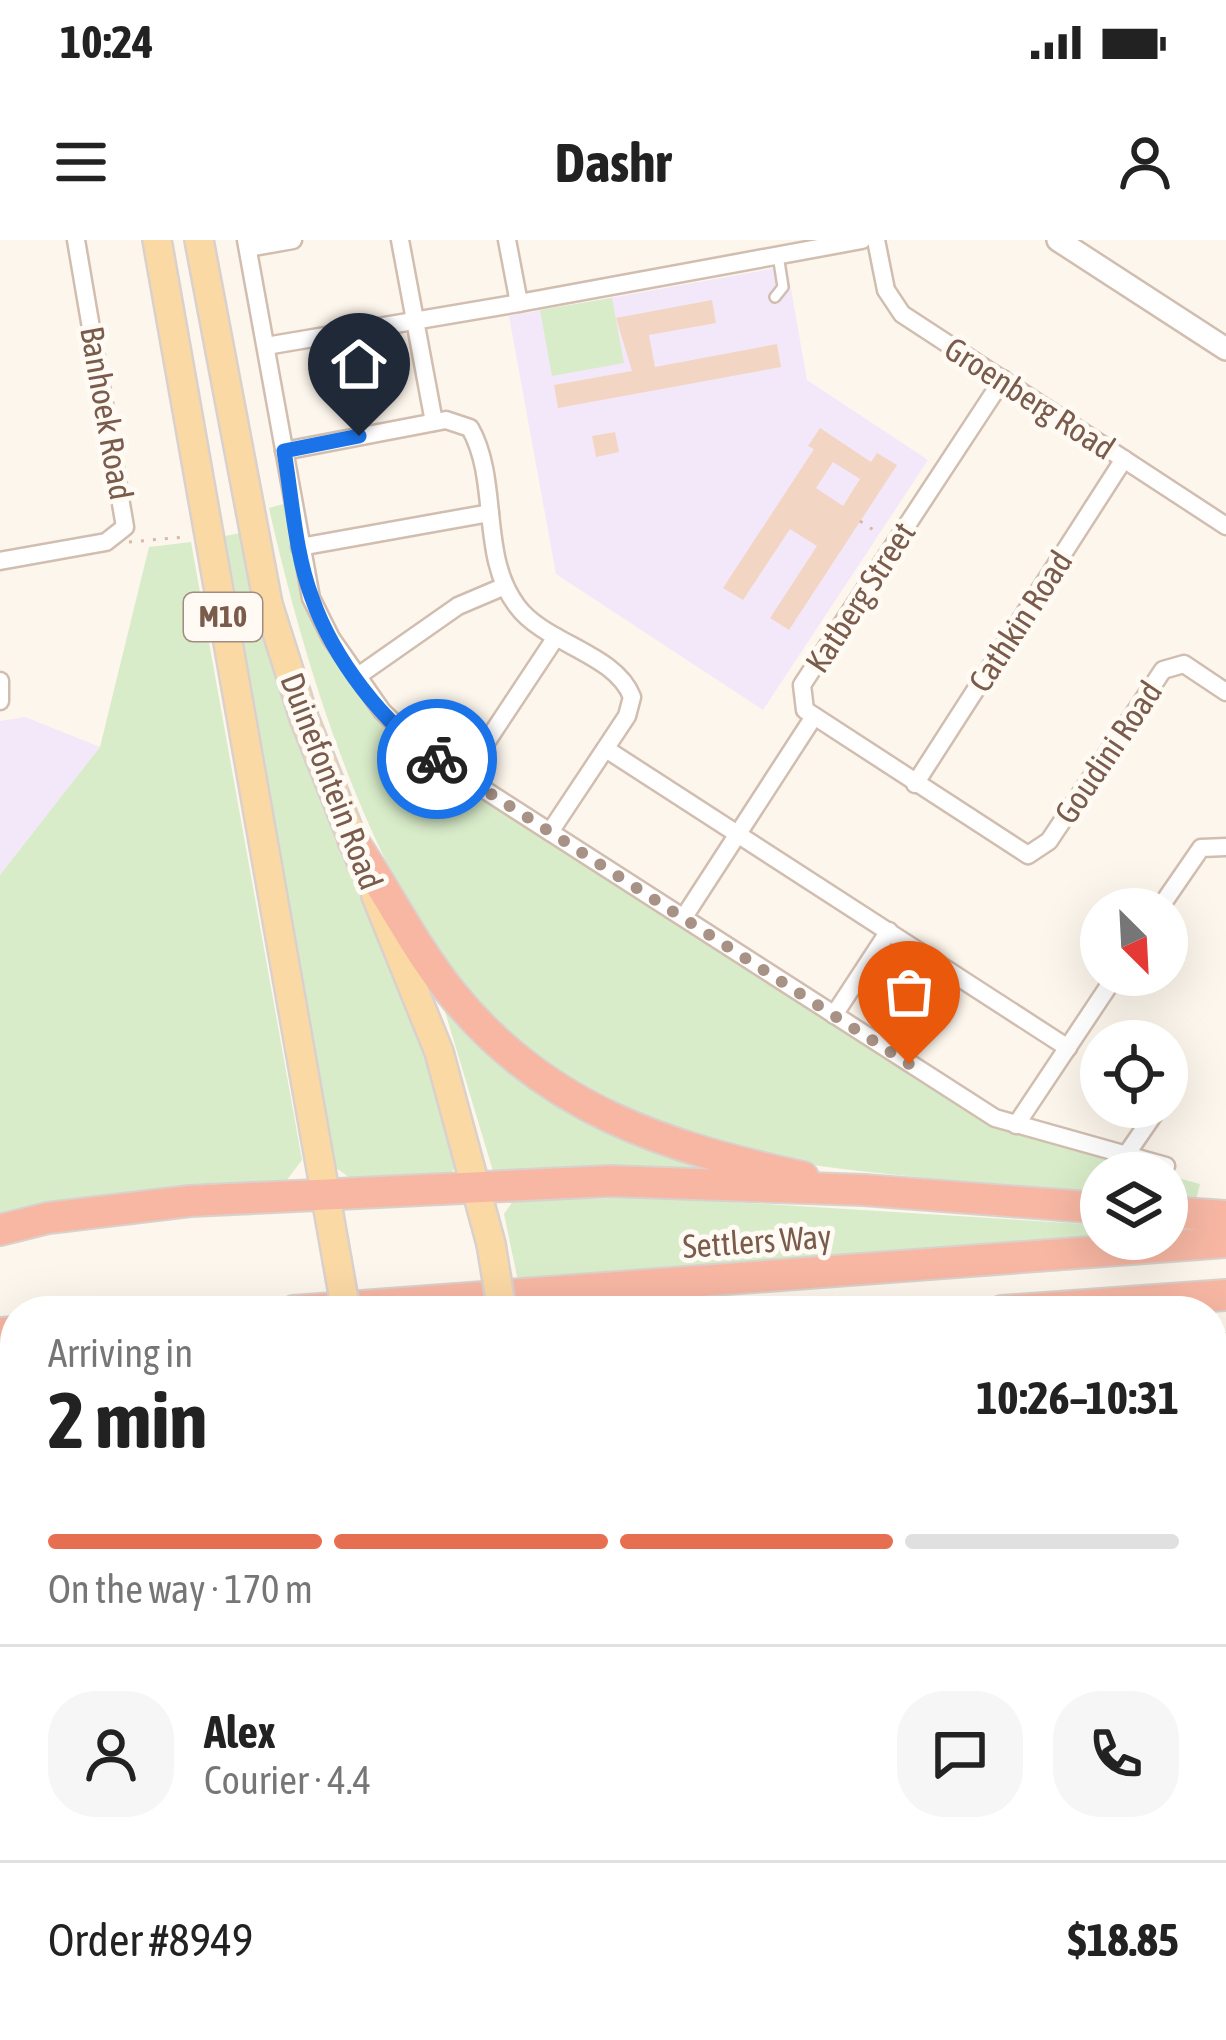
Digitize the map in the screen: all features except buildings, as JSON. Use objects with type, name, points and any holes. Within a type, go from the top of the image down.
[{"type":"highway","points":[[353,841],[455,998],[538,1077],[639,1132],[694,1153],[865,1190]]},
{"type":"highway","points":[[0,1230],[113,1208],[610,1181],[865,1190],[1080,1206]]},
{"type":"highway","points":[[1188,1214],[1226,1216]]},
{"type":"highway","name":"Settlers Way","points":[[497,1296],[1226,1242]]},
{"type":"main road","name":"Duinefontein Road","points":[[157,240],[343,1296]]},
{"type":"main road","name":"Duinefontein Road","points":[[199,240],[268,604],[299,703],[427,1018],[478,1186],[500,1296]]},
{"type":"street","name":"Banhoek Road","points":[[0,561],[106,542],[125,527],[76,240]]},
{"type":"street","points":[[293,240],[247,244],[311,598],[358,676],[406,738],[984,1112],[1115,1152]]},
{"type":"street","points":[[400,240],[434,422]]},
{"type":"street","points":[[508,240],[519,303]]},
{"type":"street","points":[[266,346],[862,240]]},
{"type":"street","name":"Groenberg Road","points":[[876,240],[894,306],[1226,526]]},
{"type":"street","points":[[1058,240],[1226,349]]},
{"type":"street","name":"Katberg Street","points":[[684,917],[813,718],[801,704],[802,685],[1003,380]]},
{"type":"street","points":[[284,451],[434,422],[456,420],[470,428],[505,586],[519,610],[630,692],[630,710],[550,832]]},
{"type":"street","name":"Cathkin Road","points":[[916,784],[1124,459]]},
{"type":"street","points":[[301,547],[490,513]]},
{"type":"street","points":[[358,676],[458,605],[505,586]]},
{"type":"street","points":[[464,776],[556,637]]},
{"type":"street","name":"Goudini Road","points":[[813,718],[1022,853],[1035,854],[1163,670],[1184,664],[1226,692]]},
{"type":"street","points":[[0,681],[0,701]]},
{"type":"street","points":[[606,748],[1068,1048]]},
{"type":"street","points":[[1173,888],[1201,848],[1226,847]]},
{"type":"street","points":[[834,1015],[889,932]]},
{"type":"street","points":[[1016,1125],[1102,996]]},
{"type":"lane","points":[[775,297],[783,287],[778,255]]},
{"type":"path","points":[[860,521],[895,544]]},
{"type":"path","points":[[128,541],[134,545],[193,536]]},
{"type":"shaded area","points":[[787,266],[807,380],[928,460],[763,710],[556,574],[509,316]]},
{"type":"shaded area","points":[[25,717],[100,747],[0,875],[0,721]]},
{"type":"green space","points":[[612,298],[624,363],[552,376],[540,310]]},
{"type":"green space","points":[[287,503],[307,604],[431,761],[983,1122],[1089,1152],[1080,1152],[1080,1190],[868,1172],[695,1141],[635,1120],[499,1027],[436,949],[372,831],[321,700],[269,508]]},
{"type":"green space","points":[[240,533],[290,718],[425,1040],[458,1167],[449,1173],[351,1179],[335,1167],[225,536]]},
{"type":"green space","points":[[191,542],[302,1160],[286,1181],[0,1222],[0,875],[100,747],[149,547]]},
{"type":"green space","points":[[443,1005],[652,1150],[707,1171],[493,1171]]},
{"type":"green space","points":[[1188,1181],[1200,1184],[1196,1200],[1188,1199]]},
{"type":"green space","points":[[652,1197],[1080,1224],[1080,1241],[518,1281],[504,1214],[513,1201]]},
{"type":"way so far","points":[[437,759],[909,1064]]},
{"type":"route","points":[[359,436],[284,451],[311,598],[331,638],[392,724],[437,759]]}]
